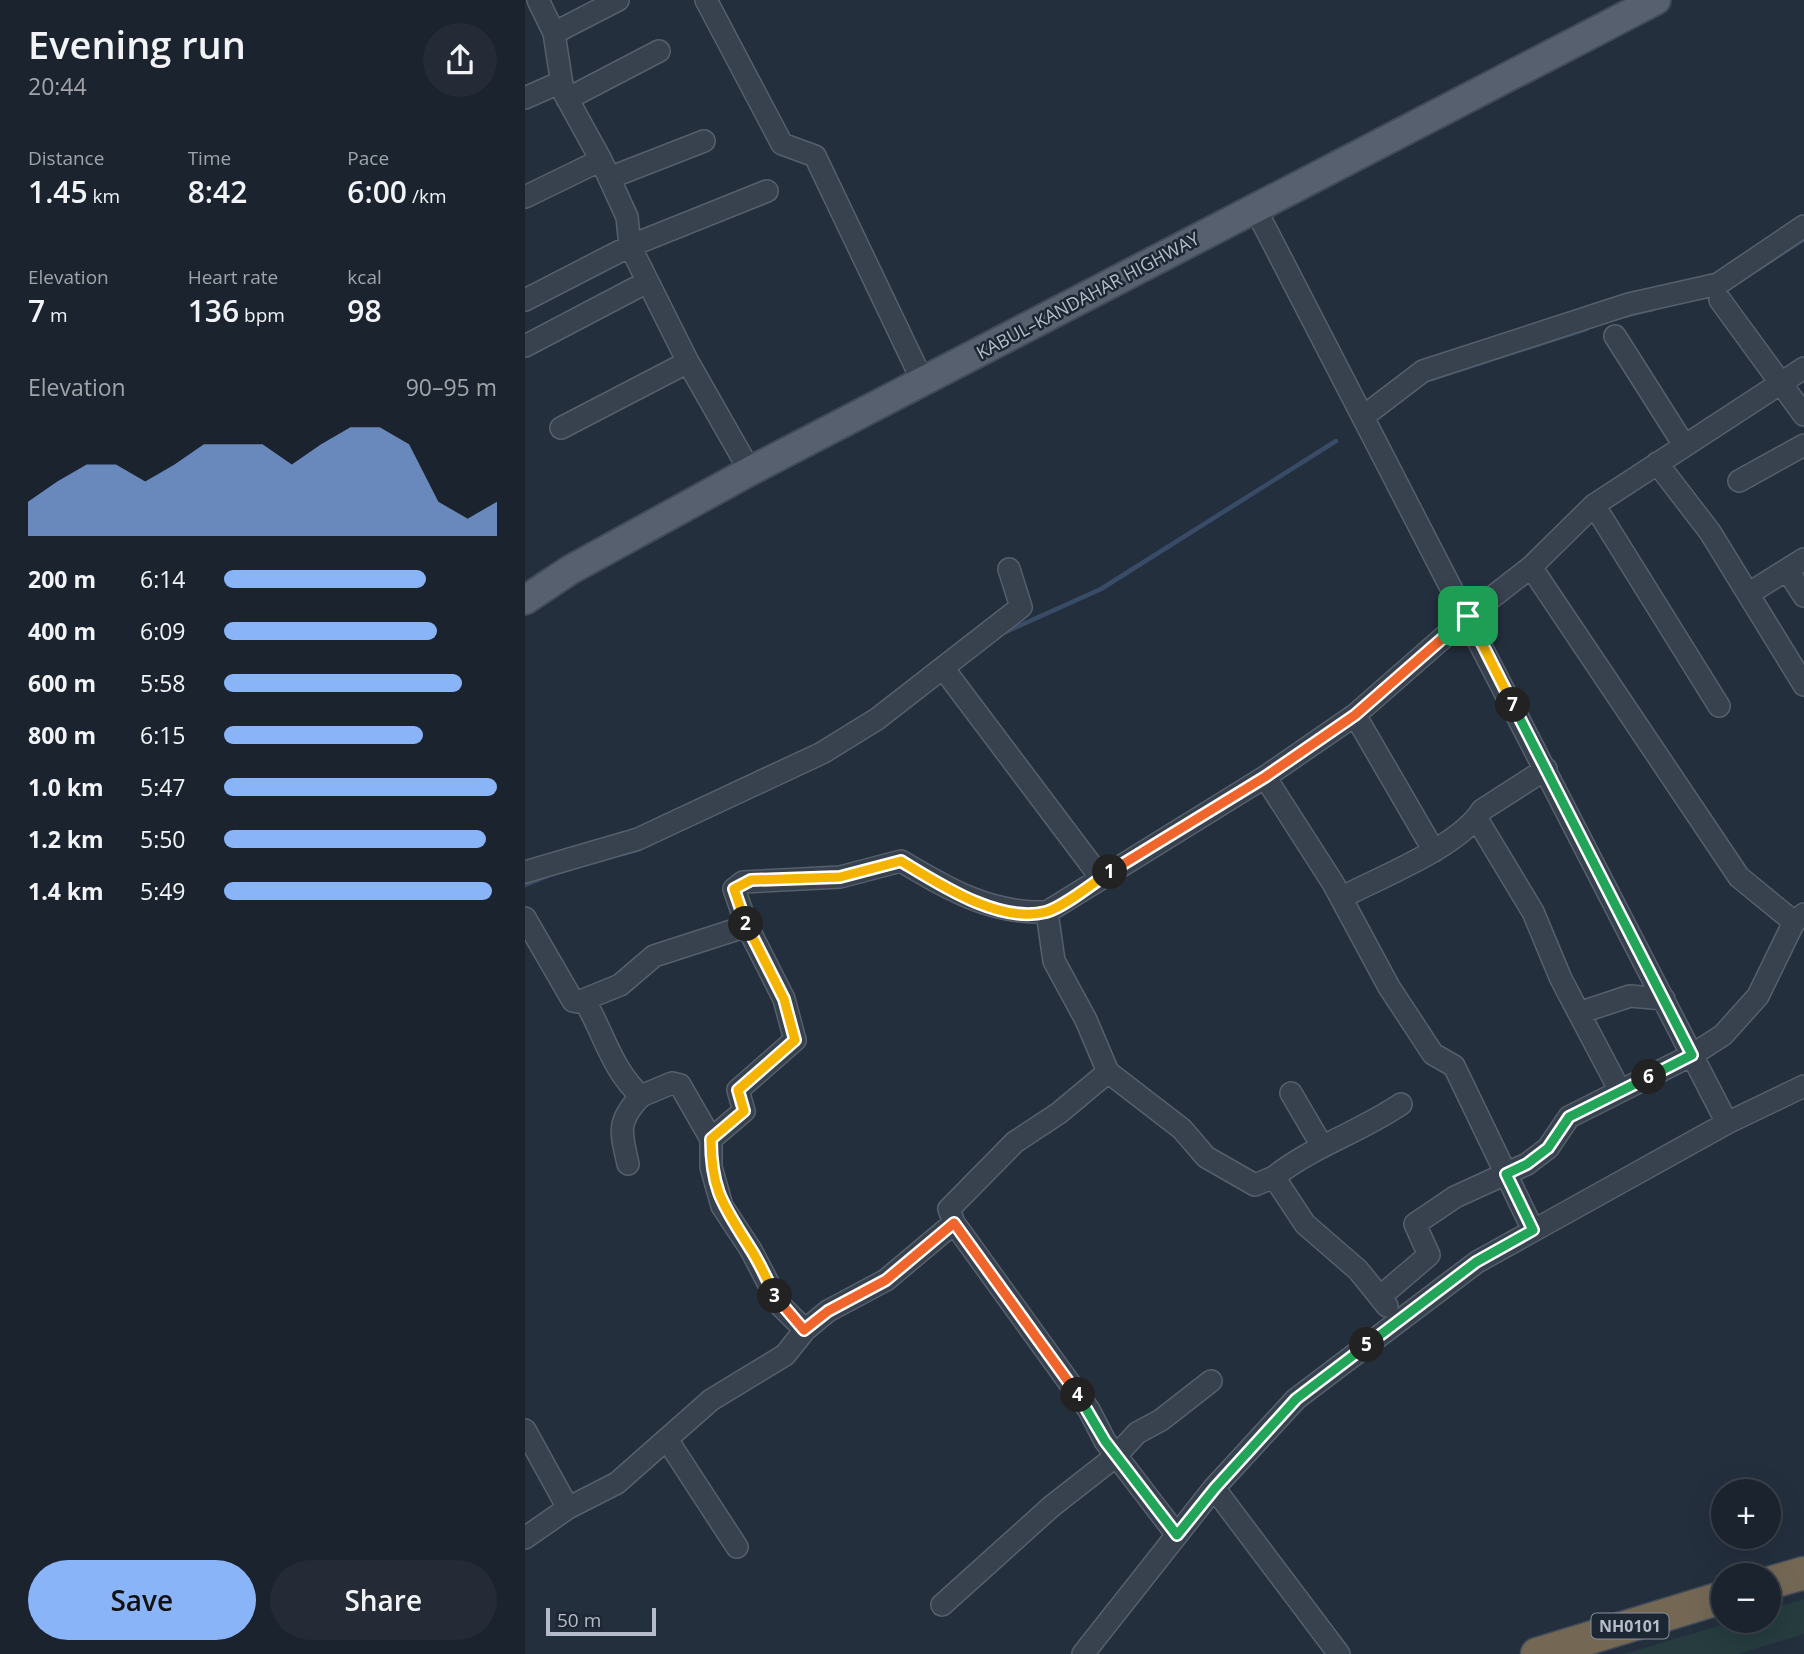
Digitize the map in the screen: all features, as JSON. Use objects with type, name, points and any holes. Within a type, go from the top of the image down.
[{"type":"highway","points":[[1781,1580],[1804,1573]]},
{"type":"highway","name":"NH0101","points":[[1537,1654],[1711,1601]]},
{"type":"main road","name":"KABUL–KANDAHAR HIGHWAY","points":[[525,600],[570,570],[750,471],[1655,0]]},
{"type":"street","points":[[538,0],[554,33],[564,91],[627,217],[630,246],[646,282],[750,471]]},
{"type":"street","points":[[554,33],[618,0]]},
{"type":"street","points":[[706,0],[782,144],[815,156],[923,382]]},
{"type":"street","points":[[525,98],[564,91],[659,51]]},
{"type":"street","points":[[525,197],[605,169],[704,141]]},
{"type":"street","points":[[525,300],[630,246],[767,191]]},
{"type":"street","points":[[1255,208],[1468,616],[1727,1123]]},
{"type":"street","points":[[1364,416],[1423,371],[1629,304],[1718,284],[1804,226]]},
{"type":"street","points":[[525,346],[646,282]]},
{"type":"street","points":[[1720,300],[1742,334],[1783,382],[1804,415]]},
{"type":"street","points":[[1615,336],[1684,445]]},
{"type":"street","points":[[561,428],[688,362]]},
{"type":"street","points":[[711,1139],[744,1111],[738,1090],[795,1040],[784,999],[747,926],[734,889],[743,882],[840,877],[901,861],[949,890],[990,907],[1021,913],[1047,912],[1265,777],[1355,715],[1468,616],[1531,567],[1594,505],[1804,368]]},
{"type":"street","points":[[1739,481],[1801,452]]},
{"type":"street","points":[[1657,463],[1710,532],[1804,685]]},
{"type":"street","points":[[1594,505],[1719,706]]},
{"type":"street","points":[[1748,594],[1796,565],[1804,596]]},
{"type":"street","points":[[1381,1296],[1429,1255],[1415,1224],[1455,1197],[1527,1164],[1548,1148],[1569,1117],[1692,1055],[1723,1035],[1758,996],[1799,918],[1739,877],[1531,567]]},
{"type":"street","points":[[525,872],[638,839],[810,759],[877,719],[946,674],[1021,607],[1009,569]]},
{"type":"street","points":[[946,674],[1101,878]]},
{"type":"street","points":[[1355,715],[1434,851]]},
{"type":"street","points":[[1341,898],[1434,851],[1477,819],[1482,810],[1546,769]]},
{"type":"street","points":[[1265,777],[1341,898],[1389,987],[1433,1054],[1454,1066],[1533,1230]]},
{"type":"street","points":[[1477,819],[1534,912],[1579,1013],[1620,1091]]},
{"type":"street","points":[[1047,912],[1054,961],[1086,1020],[1108,1072],[1182,1129],[1206,1157],[1255,1185],[1274,1177],[1299,1157],[1383,1116],[1401,1104]]},
{"type":"street","points":[[525,918],[573,1001],[585,1000],[620,985],[654,956],[747,926]]},
{"type":"street","points":[[1579,1013],[1630,996],[1664,999]]},
{"type":"street","points":[[585,1000],[600,1027],[608,1056],[641,1096]]},
{"type":"street","points":[[1108,1072],[1059,1113],[1015,1142],[949,1209],[954,1223],[1089,1410],[1116,1456],[1177,1535]]},
{"type":"street","points":[[628,1164],[621,1130],[626,1112],[641,1096],[677,1082],[711,1139],[711,1167],[722,1206],[751,1250],[779,1304],[804,1330]]},
{"type":"street","points":[[1083,1654],[1215,1488],[1296,1399],[1476,1262],[1727,1123],[1804,1086]]},
{"type":"street","points":[[1291,1093],[1322,1146]]},
{"type":"street","points":[[1274,1177],[1305,1224],[1358,1270],[1381,1296],[1397,1322]]},
{"type":"street","points":[[525,1538],[568,1508],[617,1483],[712,1400],[785,1354],[804,1330],[828,1311],[886,1280],[954,1223]]},
{"type":"street","points":[[942,1605],[1052,1506],[1116,1456],[1137,1433],[1211,1381]]},
{"type":"street","points":[[525,1430],[568,1508]]},
{"type":"street","points":[[668,1441],[737,1548]]},
{"type":"street","points":[[1215,1488],[1339,1654]]},
{"type":"green space","points":[[1804,1599],[1804,1634],[1738,1654],[1624,1654],[1711,1628],[1711,1633],[1781,1633],[1781,1606]]},
{"type":"waterway","points":[[1758,269],[1804,239]]},
{"type":"waterway","points":[[1624,316],[1653,309]]},
{"type":"waterway","points":[[1428,380],[1586,329]]},
{"type":"waterway","points":[[1001,634],[1101,589],[1336,441]]},
{"type":"waterway","points":[[622,854],[640,849]]},
{"type":"waterway","points":[[525,885],[547,876]]},
{"type":"route","points":[[1468,616],[1692,1055],[1569,1117],[1548,1148],[1527,1164],[1506,1174],[1533,1230],[1476,1262],[1296,1399],[1215,1488],[1177,1535],[1105,1441],[1089,1410],[1008,1294],[954,1223],[886,1280],[828,1311],[804,1330],[779,1304],[751,1250],[722,1206],[711,1167],[711,1139],[744,1111],[738,1090],[795,1040],[784,999],[747,926],[734,889],[751,880],[840,877],[901,861],[949,890],[990,907],[1021,913],[1047,912],[1265,777],[1355,715],[1468,616]]}]
